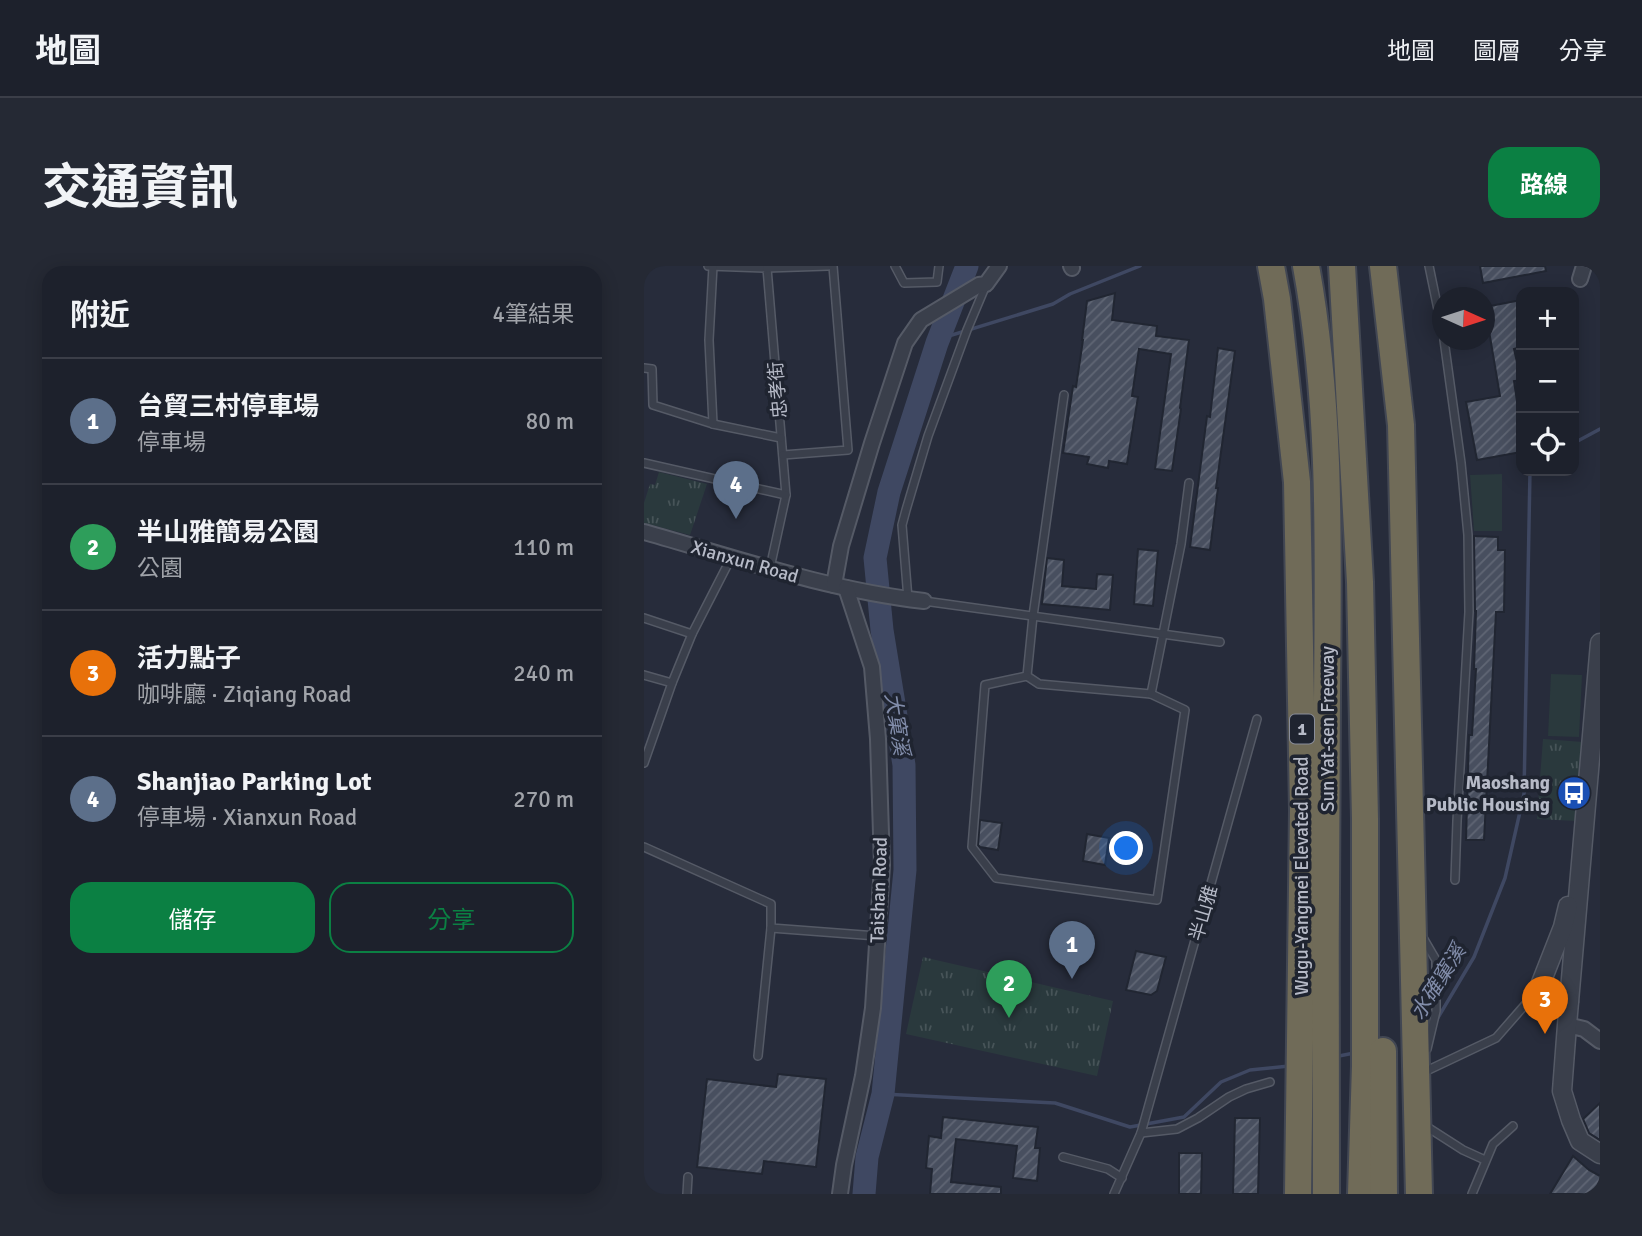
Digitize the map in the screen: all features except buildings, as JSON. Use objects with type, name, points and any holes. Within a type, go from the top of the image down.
[{"type":"highway","name":"Wugu-Yangmei Elevated Road","points":[[1271,266],[1297,482],[1303,810],[1298,1194]]},
{"type":"highway","name":"Sun Yat-sen Freeway","points":[[1299,269],[1311,293],[1324,410],[1328,542],[1318,1061],[1326,1194]]},
{"type":"highway","points":[[1299,269],[1309,411],[1313,545],[1314,877],[1318,1061],[1309,1194]]},
{"type":"highway","name":"Sun Yat-sen Freeway","points":[[1343,270],[1360,582],[1374,1054],[1361,1194]]},
{"type":"highway","points":[[1388,276],[1401,425],[1419,1194]]},
{"type":"highway","points":[[1374,1054],[1384,1194]]},
{"type":"street","points":[[983,284],[999,266]]},
{"type":"street","name":"Taishan Road","points":[[841,1194],[873,1008],[882,864],[878,739],[872,667],[840,586],[841,546],[905,343],[921,320],[983,284]]},
{"type":"street","name":"Xianxun Road","points":[[644,532],[770,569],[906,599]]},
{"type":"street","points":[[906,599],[924,601]]},
{"type":"street","points":[[1600,643],[1598,709],[1583,845],[1562,1091],[1580,1141],[1600,1154]]},
{"type":"street","points":[[1569,1001],[1552,999],[1539,988],[1563,927],[1583,845]]},
{"type":"street","points":[[1567,1026],[1584,1029],[1600,1041]]},
{"type":"street","points":[[1421,1073],[1425,1194]]},
{"type":"lane","points":[[713,424],[709,340],[711,266],[828,266]]},
{"type":"lane","points":[[783,455],[848,450],[833,266]]},
{"type":"lane","points":[[895,266],[904,283],[937,282],[939,266]]},
{"type":"lane","points":[[1429,266],[1433,287]]},
{"type":"lane","name":"忠孝街","points":[[767,267],[786,495],[770,569]]},
{"type":"lane","points":[[1388,276],[1405,397],[1414,824],[1422,937],[1436,960],[1436,1011],[1421,1073]]},
{"type":"lane","points":[[906,599],[902,525],[928,436],[983,284]]},
{"type":"lane","points":[[1445,350],[1468,535],[1469,612],[1455,880]]},
{"type":"lane","points":[[644,368],[652,369],[653,405]]},
{"type":"lane","points":[[1027,676],[1064,395]]},
{"type":"lane","points":[[644,403],[713,424],[781,438]]},
{"type":"lane","points":[[644,463],[786,495]]},
{"type":"lane","points":[[1151,694],[1181,544],[1189,483]]},
{"type":"lane","points":[[644,763],[692,634],[731,557]]},
{"type":"lane","points":[[924,601],[1220,642]]},
{"type":"lane","points":[[644,618],[692,634]]},
{"type":"lane","points":[[644,675],[672,682]]},
{"type":"lane","points":[[1027,676],[1039,684],[1151,694],[1185,710],[1157,900],[996,878],[972,847],[985,685],[1027,676]]},
{"type":"lane","name":"半山雅","points":[[1116,1193],[1142,1130],[1257,719]]},
{"type":"lane","points":[[644,847],[771,904],[758,1056]]},
{"type":"lane","points":[[771,928],[877,936]]},
{"type":"lane","points":[[1549,965],[1563,964],[1572,972]]},
{"type":"lane","points":[[1421,1073],[1496,1038],[1539,988]]},
{"type":"lane","points":[[1142,1130],[1177,1129],[1229,1097],[1270,1082]]},
{"type":"lane","points":[[1423,1124],[1463,1150],[1485,1160]]},
{"type":"lane","points":[[1472,1194],[1493,1144],[1513,1126]]},
{"type":"lane","points":[[1063,1157],[1108,1169],[1122,1178]]},
{"type":"lane","points":[[687,1194],[688,1177]]},
{"type":"green space","points":[[659,472],[707,484],[690,535],[644,523],[644,503],[650,484],[655,485]]},
{"type":"green space","points":[[1502,474],[1502,531],[1474,531],[1470,475]]},
{"type":"green space","points":[[1551,674],[1582,675],[1579,737],[1548,736]]},
{"type":"green space","points":[[1543,739],[1583,742],[1577,821],[1537,819]]},
{"type":"green space","points":[[923,957],[1113,1001],[1097,1076],[906,1034]]},
{"type":"waterway","name":"大窠溪","points":[[864,1194],[867,1157],[883,1094],[905,870],[904,765],[882,630],[875,558],[889,492],[937,343],[967,266]]},
{"type":"waterway","points":[[939,339],[1053,304],[1070,294],[1140,266]]},
{"type":"waterway","name":"水確窠溪","points":[[1579,440],[1600,429]]},
{"type":"waterway","name":"水確窠溪","points":[[1436,1021],[1474,957],[1505,878],[1524,794],[1530,476]]},
{"type":"waterway","name":"水確窠溪","points":[[1334,1057],[1354,1053]]},
{"type":"waterway","name":"水確窠溪","points":[[883,1094],[1055,1103],[1130,1127],[1184,1117],[1221,1082],[1250,1070],[1289,1066]]},
{"type":"place","name":"Shanjiao Parking Lot","points":[[736,519]]},
{"type":"place","name":"Maoshang Public Housing","points":[[1574,793]]},
{"type":"place","name":"台貿三村停車場","points":[[1072,979]]},
{"type":"place","name":"半山雅簡易公園","points":[[1009,1018]]},
{"type":"place","name":"活力點子","points":[[1545,1034]]}]
